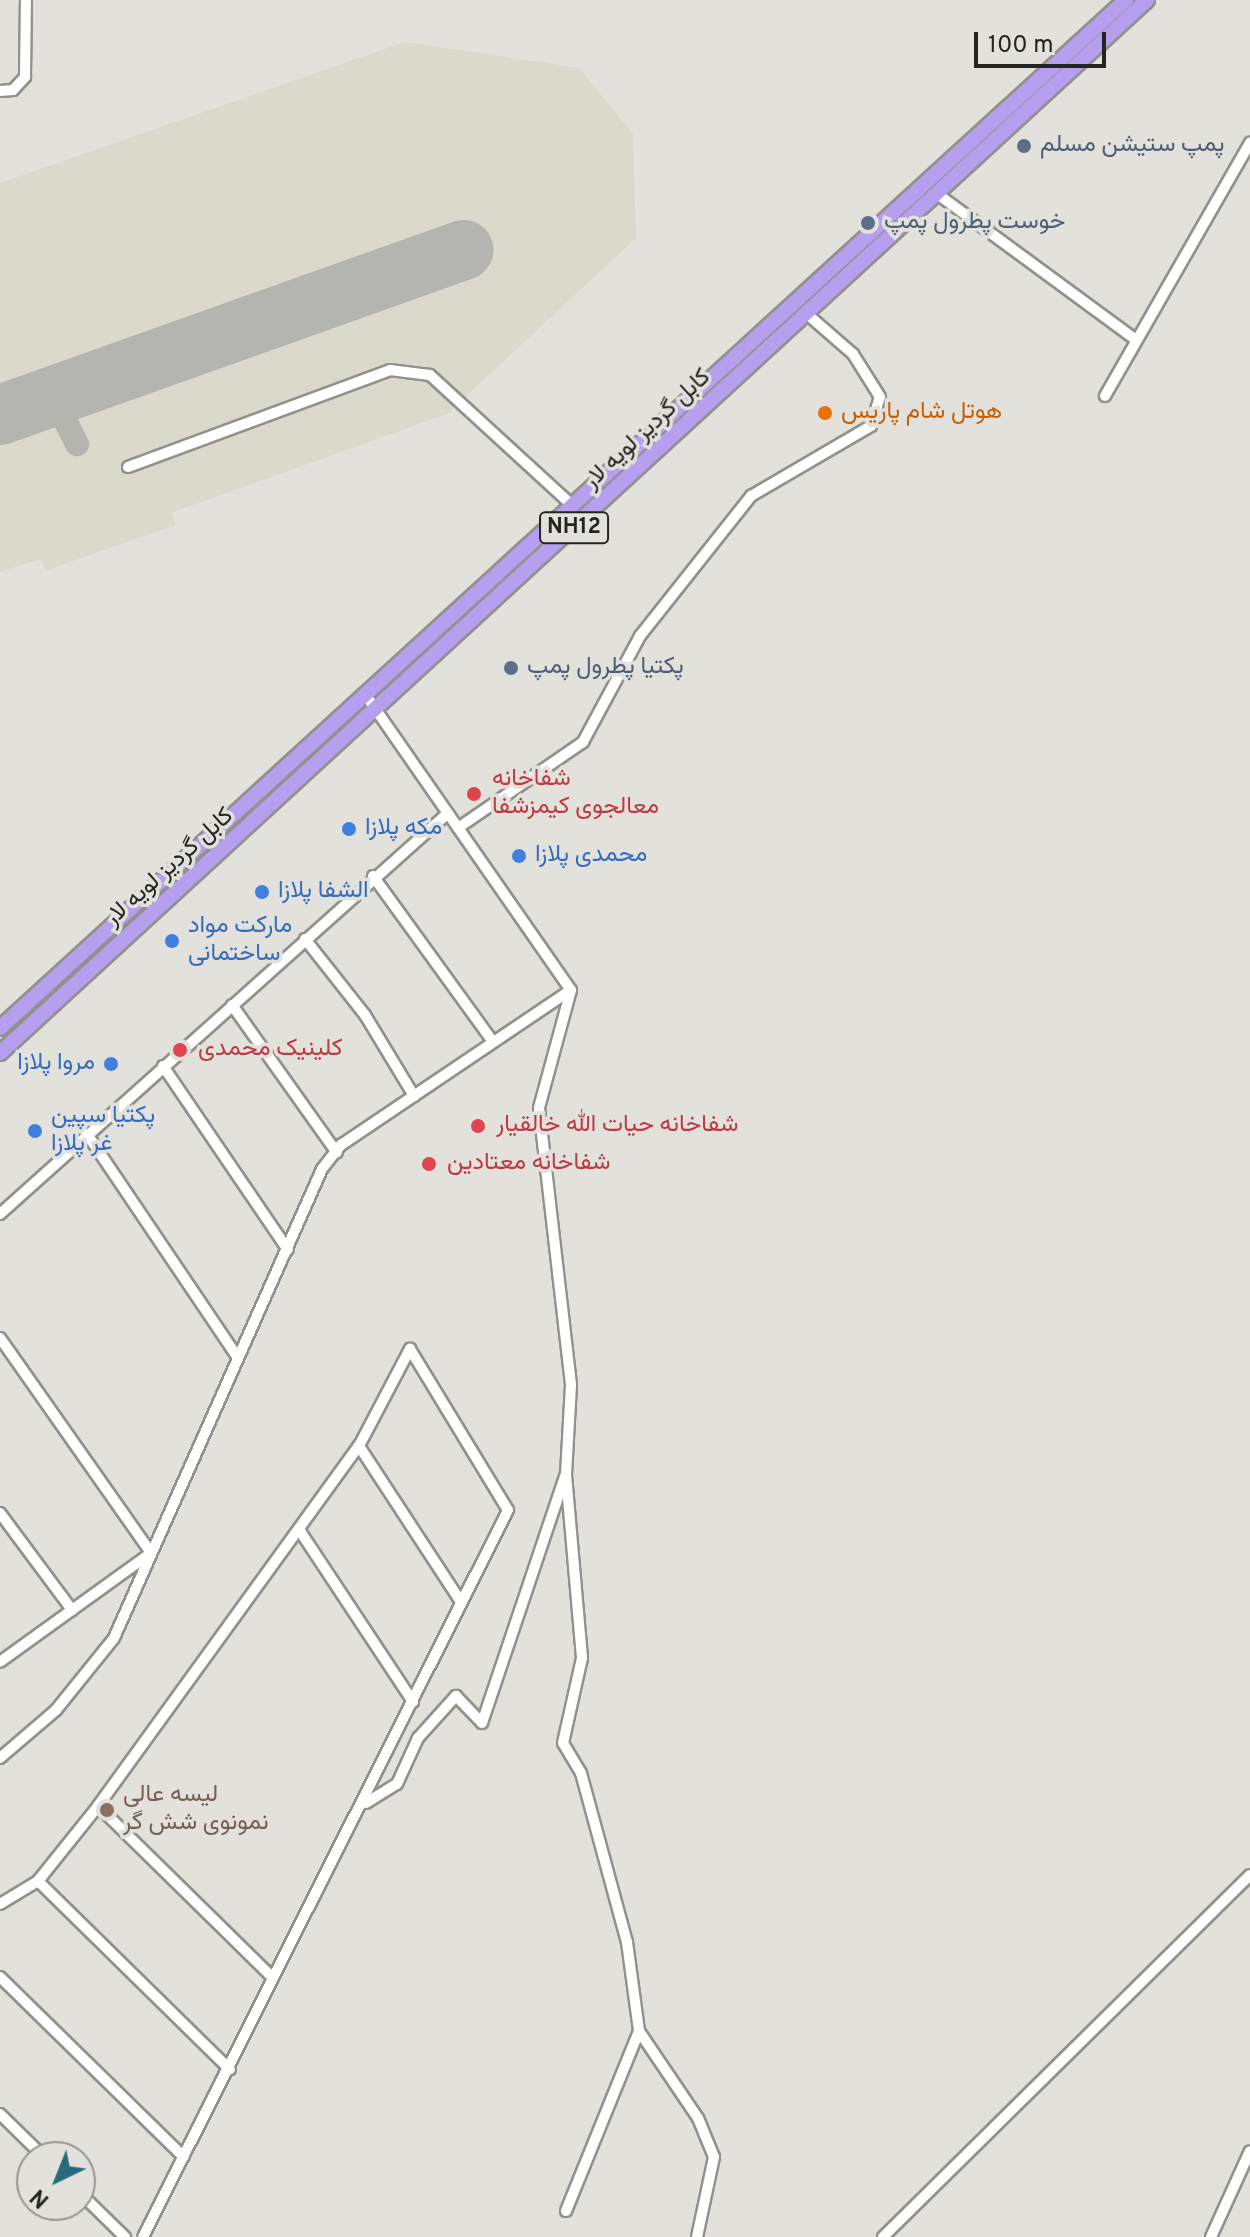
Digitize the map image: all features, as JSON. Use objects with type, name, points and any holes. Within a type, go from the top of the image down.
[{"type":"highway","name":"کابل گردیز لویه لار","points":[[0,1028],[1126,0]]},
{"type":"highway","name":"کابل گردیز لویه لار","points":[[0,1053],[1147,0]]},
{"type":"street","points":[[0,91],[13,90],[25,77],[26,0]]},
{"type":"street","points":[[1105,396],[1250,143]]},
{"type":"street","points":[[936,193],[1136,340]]},
{"type":"street","points":[[458,828],[583,742],[640,636],[751,496],[871,426],[880,397],[853,354],[807,314]]},
{"type":"street","points":[[128,467],[390,370],[430,375],[573,506]]},
{"type":"street","points":[[365,694],[571,990]]},
{"type":"street","points":[[0,1214],[373,876],[448,813]]},
{"type":"street","points":[[373,876],[493,1042]]},
{"type":"street","points":[[305,939],[365,1015],[414,1096]]},
{"type":"street","points":[[0,1758],[56,1710],[114,1638],[322,1169],[337,1153],[414,1096],[571,990]]},
{"type":"street","points":[[571,990],[539,1108],[571,1385],[566,1475],[582,1658],[563,1743],[581,1773],[627,1942],[639,2031],[698,2118],[714,2157],[697,2237]]},
{"type":"street","points":[[232,1005],[337,1153]]},
{"type":"street","points":[[163,1066],[288,1250]]},
{"type":"street","points":[[87,1134],[238,1358]]},
{"type":"street","points":[[0,1338],[151,1553]]},
{"type":"street","points":[[0,1904],[38,1881],[98,1806],[240,1602],[300,1531],[359,1446],[410,1349],[508,1510],[364,1804],[272,1977],[230,2070],[143,2237]]},
{"type":"street","points":[[359,1446],[461,1602]]},
{"type":"street","points":[[364,1804],[397,1784],[418,1738],[456,1696],[482,1723],[566,1475]]},
{"type":"street","points":[[0,1513],[72,1610]]},
{"type":"street","points":[[300,1531],[413,1702]]},
{"type":"street","points":[[0,1662],[151,1553]]},
{"type":"street","points":[[98,1806],[272,1977]]},
{"type":"street","points":[[883,2237],[1250,1875]]},
{"type":"street","points":[[38,1881],[230,2070]]},
{"type":"street","points":[[0,1977],[184,2157]]},
{"type":"street","points":[[566,2211],[639,2031]]},
{"type":"street","points":[[0,2114],[28,2141]]},
{"type":"street","points":[[1211,2237],[1250,2151]]},
{"type":"street","points":[[96,2209],[125,2237]]},
{"type":"shaded area","points":[[405,42],[579,68],[633,134],[636,238],[447,414],[171,513],[176,525],[47,570],[40,559],[0,572],[0,183]]},
{"type":"taxiway","points":[[53,396],[77,444]]},
{"type":"runway","points":[[0,415],[463,250]]},
{"type":"place","name":"پمپ ستیشن مسلم","points":[[1024,146]]},
{"type":"place","name":"خوست پطرول پمپ","points":[[868,223]]},
{"type":"place","name":"هوتل شام پاریس","points":[[825,413]]},
{"type":"place","name":"پکتیا پطرول پمپ","points":[[511,668]]},
{"type":"place","name":"شفاخانه معالجوی کیمزشفا","points":[[474,794]]},
{"type":"place","name":"مکه پلازا","points":[[349,829]]},
{"type":"place","name":"محمدی پلازا","points":[[519,856]]},
{"type":"place","name":"الشفا پلازا","points":[[262,892]]},
{"type":"place","name":"مارکت مواد ساختمانی","points":[[172,941]]},
{"type":"place","name":"کلینیک محمدی","points":[[180,1050]]},
{"type":"place","name":"مروا پلازا","points":[[111,1064]]},
{"type":"place","name":"شفاخانه حیات الله خالقیار","points":[[478,1126]]},
{"type":"place","name":"پکتیا سپین غر پلازا","points":[[35,1131]]},
{"type":"place","name":"شفاخانه معتادین","points":[[429,1164]]},
{"type":"place","name":"لیسه عالی نمونوی شش گر","points":[[107,1810]]}]
